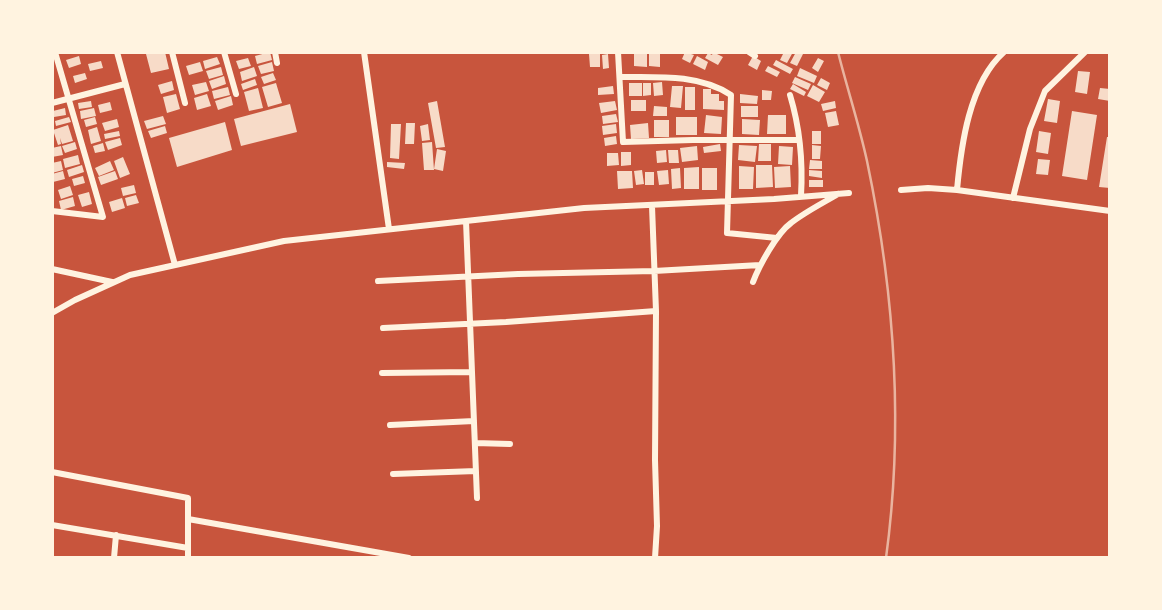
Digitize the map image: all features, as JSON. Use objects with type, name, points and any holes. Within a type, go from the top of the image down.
[{"type":"street","points":[[52,202],[54,211],[103,217],[55,52]]},
{"type":"street","points":[[172,52],[185,103]]},
{"type":"street","points":[[224,52],[236,93]]},
{"type":"street","points":[[275,52],[277,63]]},
{"type":"street","points":[[364,52],[389,229]]},
{"type":"street","points":[[618,52],[623,142],[799,140]]},
{"type":"street","points":[[957,190],[960,154],[975,95],[1004,52]]},
{"type":"street","points":[[1013,198],[1030,129],[1045,91],[1085,52]]},
{"type":"street","points":[[118,53],[175,265]]},
{"type":"street","points":[[620,78],[674,78],[718,87],[731,95],[727,233],[777,239]]},
{"type":"street","points":[[52,103],[125,84]]},
{"type":"street","points":[[790,95],[797,120],[802,174],[801,196]]},
{"type":"street","points":[[901,190],[957,190],[1110,211]]},
{"type":"street","points":[[52,313],[130,275],[284,241],[584,208],[727,202],[849,192]]},
{"type":"street","points":[[753,282],[760,265],[789,224],[839,193]]},
{"type":"street","points":[[652,206],[656,311],[655,558]]},
{"type":"street","points":[[466,221],[477,498]]},
{"type":"street","points":[[378,281],[760,265]]},
{"type":"street","points":[[52,269],[114,282]]},
{"type":"street","points":[[383,328],[656,311]]},
{"type":"street","points":[[382,373],[472,372]]},
{"type":"street","points":[[390,425],[474,421]]},
{"type":"street","points":[[475,443],[509,444]]},
{"type":"street","points":[[393,474],[476,471]]},
{"type":"street","points":[[52,472],[188,498],[188,558]]},
{"type":"street","points":[[188,519],[409,558]]},
{"type":"street","points":[[52,525],[188,548]]},
{"type":"street","points":[[114,558],[116,535]]},
{"type":"building","points":[[165,52],[169,69],[151,73],[146,54]]},
{"type":"building","points":[[270,52],[272,60],[257,64],[255,56]]},
{"type":"building","points":[[634,52],[647,52],[647,67],[634,66]]},
{"type":"building","points":[[685,52],[694,55],[690,63],[682,59]]},
{"type":"building","points":[[713,52],[723,57],[718,65],[705,58],[708,53],[712,55]]},
{"type":"building","points":[[784,52],[793,52],[787,63],[780,60]]},
{"type":"building","points":[[796,52],[803,54],[797,66],[790,63]]},
{"type":"building","points":[[649,53],[660,53],[660,67],[649,66]]},
{"type":"building","points":[[589,54],[600,54],[600,67],[590,67]]},
{"type":"building","points":[[608,54],[609,68],[603,69],[602,55]]},
{"type":"building","points":[[79,56],[81,64],[69,68],[66,60]]},
{"type":"building","points":[[697,56],[708,62],[705,70],[693,64]]},
{"type":"building","points":[[753,56],[761,61],[757,70],[748,65]]},
{"type":"building","points":[[217,57],[220,64],[205,69],[203,61]]},
{"type":"building","points":[[248,58],[251,66],[239,69],[236,61]]},
{"type":"building","points":[[818,58],[824,61],[818,72],[812,68]]},
{"type":"building","points":[[776,60],[793,69],[790,74],[773,65]]},
{"type":"building","points":[[101,61],[103,68],[90,71],[88,64]]},
{"type":"building","points":[[200,62],[203,71],[189,75],[186,66]]},
{"type":"building","points":[[272,62],[274,71],[261,74],[258,66]]},
{"type":"building","points":[[768,66],[780,72],[777,77],[765,71]]},
{"type":"building","points":[[221,67],[223,75],[209,79],[206,71]]},
{"type":"building","points":[[254,67],[257,76],[242,81],[240,72]]},
{"type":"building","points":[[800,68],[817,76],[814,83],[797,76]]},
{"type":"building","points":[[1078,71],[1090,72],[1087,94],[1075,92]]},
{"type":"building","points":[[85,73],[87,79],[75,83],[73,76]]},
{"type":"building","points":[[273,73],[276,80],[264,84],[261,77]]},
{"type":"building","points":[[224,76],[226,84],[212,89],[209,81]]},
{"type":"building","points":[[795,77],[811,84],[808,90],[792,83]]},
{"type":"building","points":[[821,78],[830,83],[827,90],[817,85]]},
{"type":"building","points":[[255,79],[257,85],[243,90],[241,84]]},
{"type":"building","points":[[172,81],[174,90],[161,94],[158,85]]},
{"type":"building","points":[[206,82],[209,91],[195,95],[192,85]]},
{"type":"building","points":[[662,82],[663,95],[654,96],[653,83]]},
{"type":"building","points":[[276,83],[282,103],[268,107],[262,87]]},
{"type":"building","points":[[629,83],[642,83],[642,96],[629,96]]},
{"type":"building","points":[[643,83],[651,83],[651,95],[643,96]]},
{"type":"building","points":[[793,84],[806,92],[804,96],[790,89]]},
{"type":"building","points":[[813,85],[825,92],[819,102],[807,96]]},
{"type":"building","points":[[613,86],[614,94],[598,95],[598,88]]},
{"type":"building","points":[[672,86],[683,86],[681,108],[670,107]]},
{"type":"building","points":[[228,87],[230,95],[214,99],[212,91]]},
{"type":"building","points":[[685,87],[695,87],[695,110],[685,110]]},
{"type":"building","points":[[258,88],[263,108],[249,111],[244,92]]},
{"type":"building","points":[[1100,88],[1110,89],[1110,101],[1098,99]]},
{"type":"building","points":[[703,89],[711,89],[711,94],[719,94],[719,101],[724,101],[724,110],[703,109]]},
{"type":"building","points":[[762,90],[772,91],[771,100],[762,100]]},
{"type":"building","points":[[176,94],[180,109],[167,113],[163,97]]},
{"type":"building","points":[[207,94],[211,106],[197,110],[194,98]]},
{"type":"building","points":[[740,94],[758,96],[757,104],[740,103]]},
{"type":"building","points":[[231,96],[233,105],[218,110],[215,101]]},
{"type":"building","points":[[1048,99],[1060,101],[1057,123],[1044,121]]},
{"type":"building","points":[[631,100],[646,100],[646,111],[631,111]]},
{"type":"building","points":[[91,101],[92,107],[79,109],[78,103]]},
{"type":"building","points":[[437,101],[445,147],[436,148],[428,103]]},
{"type":"building","points":[[615,101],[617,110],[601,113],[599,103]]},
{"type":"building","points":[[835,101],[836,108],[823,111],[821,104]]},
{"type":"building","points":[[110,102],[112,110],[100,113],[98,105]]},
{"type":"building","points":[[290,104],[297,132],[241,146],[234,119]]},
{"type":"building","points":[[654,106],[667,107],[667,116],[653,116]]},
{"type":"building","points":[[741,106],[758,106],[758,117],[741,117]]},
{"type":"building","points":[[65,108],[66,115],[54,117],[53,111]]},
{"type":"building","points":[[94,108],[96,116],[81,119],[80,111]]},
{"type":"building","points":[[836,111],[839,125],[828,127],[825,113]]},
{"type":"building","points":[[1072,111],[1097,115],[1087,180],[1062,176]]},
{"type":"building","points":[[616,114],[618,122],[603,124],[602,116]]},
{"type":"building","points":[[706,115],[722,117],[721,134],[704,133]]},
{"type":"building","points":[[768,115],[786,115],[786,134],[767,134]]},
{"type":"building","points":[[163,116],[166,124],[147,129],[144,121]]},
{"type":"building","points":[[69,117],[71,122],[56,126],[55,121]]},
{"type":"building","points":[[95,117],[97,124],[86,127],[84,120]]},
{"type":"building","points":[[676,117],[697,117],[697,135],[676,135]]},
{"type":"building","points":[[117,119],[119,127],[105,131],[102,123]]},
{"type":"building","points":[[742,119],[760,120],[759,135],[742,134]]},
{"type":"building","points":[[654,120],[669,120],[669,137],[654,137]]},
{"type":"building","points":[[225,122],[232,150],[177,167],[169,138]]},
{"type":"building","points":[[406,123],[415,123],[414,144],[405,144]]},
{"type":"building","points":[[648,123],[649,138],[631,139],[630,125]]},
{"type":"building","points":[[391,124],[401,124],[399,159],[390,158]]},
{"type":"building","points":[[428,124],[430,140],[422,141],[420,126]]},
{"type":"building","points":[[616,124],[617,133],[603,135],[602,126]]},
{"type":"building","points":[[68,125],[73,141],[62,144],[60,138],[61,144],[58,145],[53,130]]},
{"type":"building","points":[[165,126],[167,133],[151,138],[148,131]]},
{"type":"building","points":[[97,127],[101,141],[91,144],[88,130]]},
{"type":"building","points":[[119,131],[120,136],[105,139],[104,134]]},
{"type":"building","points":[[812,131],[821,131],[821,144],[812,144]]},
{"type":"building","points":[[1039,131],[1051,133],[1048,154],[1036,152]]},
{"type":"building","points":[[616,136],[617,144],[605,146],[604,138]]},
{"type":"building","points":[[1107,137],[1110,137],[1110,188],[1099,187]]},
{"type":"building","points":[[120,138],[122,145],[108,150],[105,142]]},
{"type":"building","points":[[75,142],[77,149],[65,153],[62,146]]},
{"type":"building","points":[[432,142],[434,170],[424,170],[422,143]]},
{"type":"building","points":[[103,143],[105,151],[95,153],[93,146]]},
{"type":"building","points":[[720,144],[721,151],[704,153],[703,147]]},
{"type":"building","points":[[759,144],[771,144],[771,161],[758,161]]},
{"type":"building","points":[[739,145],[757,146],[755,162],[738,160]]},
{"type":"building","points":[[812,145],[821,146],[820,159],[812,159]]},
{"type":"building","points":[[61,146],[63,155],[52,157],[52,148]]},
{"type":"building","points":[[697,146],[698,160],[682,162],[680,148]]},
{"type":"building","points":[[779,146],[793,147],[792,165],[778,164]]},
{"type":"building","points":[[437,149],[446,151],[443,171],[434,169]]},
{"type":"building","points":[[666,150],[667,162],[657,163],[656,151]]},
{"type":"building","points":[[668,150],[678,150],[679,163],[669,163]]},
{"type":"building","points":[[621,152],[631,152],[631,165],[621,166]]},
{"type":"building","points":[[607,153],[618,153],[619,165],[607,166]]},
{"type":"building","points":[[78,155],[80,164],[65,168],[63,159]]},
{"type":"building","points":[[123,157],[130,174],[120,178],[114,161]]},
{"type":"building","points":[[1038,159],[1050,160],[1048,175],[1036,174]]},
{"type":"building","points":[[810,160],[822,161],[822,169],[809,169]]},
{"type":"building","points":[[61,161],[63,170],[52,173],[52,163]]},
{"type":"building","points":[[110,161],[114,170],[99,176],[95,168]]},
{"type":"building","points":[[387,162],[405,163],[404,169],[387,167]]},
{"type":"building","points":[[82,165],[84,172],[69,177],[67,170]]},
{"type":"building","points":[[756,165],[772,165],[773,187],[756,188]]},
{"type":"building","points":[[739,166],[754,167],[753,189],[739,189]]},
{"type":"building","points":[[790,166],[791,187],[775,188],[774,167]]},
{"type":"building","points":[[699,167],[699,189],[684,189],[684,168]]},
{"type":"building","points":[[680,168],[681,188],[672,189],[671,169]]},
{"type":"building","points":[[702,168],[717,168],[717,190],[702,190]]},
{"type":"building","points":[[642,170],[644,184],[636,185],[634,171]]},
{"type":"building","points":[[668,170],[669,184],[659,185],[657,171]]},
{"type":"building","points":[[809,170],[822,171],[822,178],[809,176]]},
{"type":"building","points":[[63,171],[65,179],[53,182],[52,174]]},
{"type":"building","points":[[115,171],[118,179],[101,185],[98,177]]},
{"type":"building","points":[[617,171],[632,171],[633,188],[618,189]]},
{"type":"building","points":[[645,172],[654,172],[654,185],[645,185]]},
{"type":"building","points":[[83,176],[85,183],[74,186],[72,179]]},
{"type":"building","points":[[809,180],[823,180],[823,187],[809,187]]},
{"type":"building","points":[[134,185],[136,193],[123,196],[121,188]]},
{"type":"building","points":[[70,186],[73,195],[61,199],[58,190]]},
{"type":"building","points":[[89,192],[92,204],[82,207],[78,195]]},
{"type":"building","points":[[136,195],[139,203],[127,206],[125,198]]},
{"type":"building","points":[[73,197],[75,206],[61,210],[59,201]]},
{"type":"building","points":[[122,198],[125,208],[112,212],[109,202]]},
{"type":"railway","points":[[838,52],[867,161],[890,308],[895,408],[886,558]]}]
